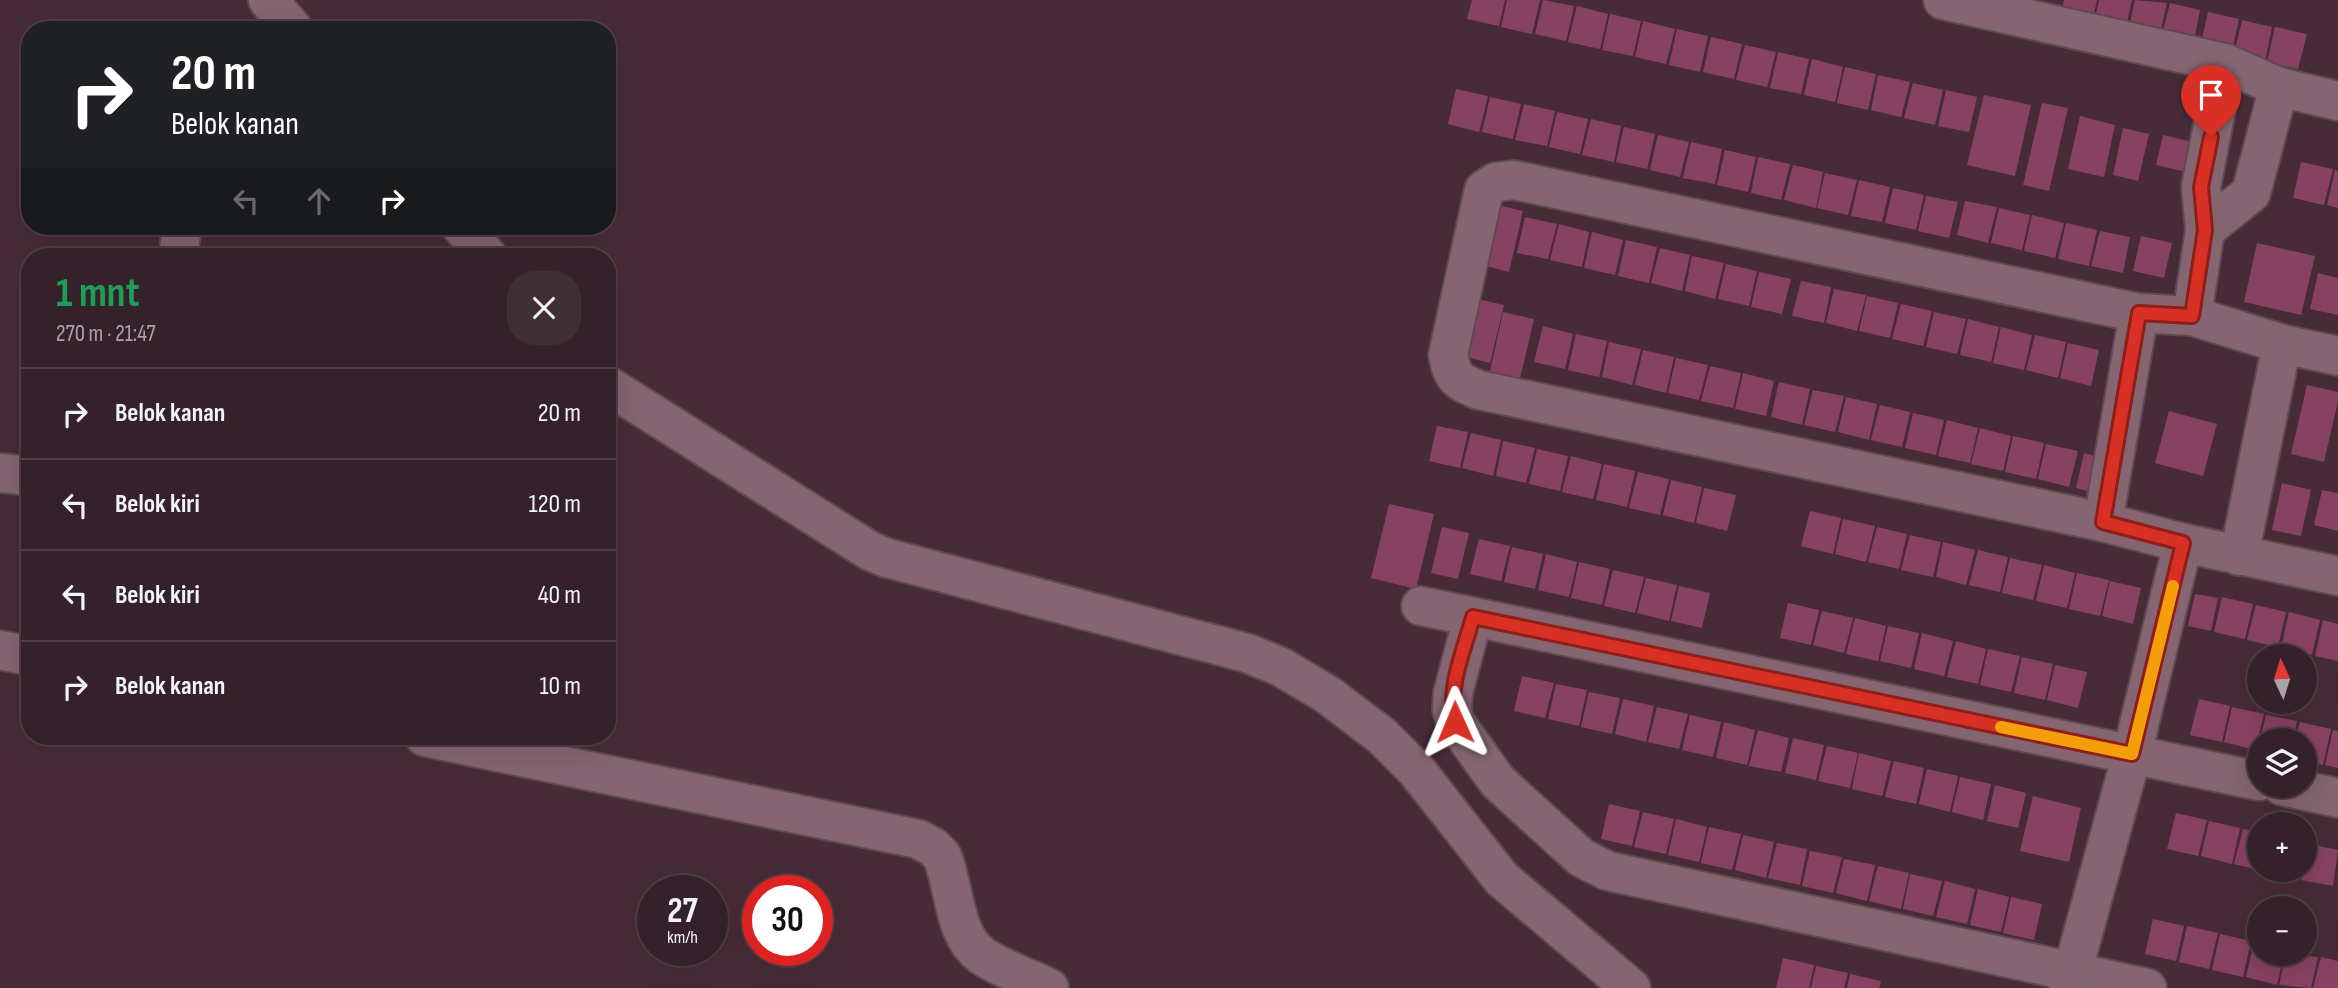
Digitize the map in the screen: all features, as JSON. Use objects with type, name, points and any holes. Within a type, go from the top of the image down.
[{"type":"street","points":[[268,0],[286,21]]},
{"type":"street","points":[[1943,0],[2225,63],[2279,88],[2338,101]]},
{"type":"street","points":[[2192,316],[2205,230],[2201,187],[2225,63]]},
{"type":"street","points":[[2205,230],[2250,193],[2279,88]]},
{"type":"street","points":[[2338,356],[2282,345],[2192,316],[2139,313],[1514,180],[1496,182],[1484,190],[1448,355],[1457,381],[1479,390],[2103,522],[2239,556],[2338,576]]},
{"type":"street","points":[[2103,522],[2139,313]]},
{"type":"street","points":[[2239,556],[2282,345]]},
{"type":"street","points":[[616,391],[870,551],[887,558],[1247,653],[1293,674],[1328,695],[1381,736],[1416,770],[1503,879],[1631,988]]},
{"type":"street","points":[[0,473],[21,475]]},
{"type":"street","points":[[2070,980],[2132,754],[2183,543]]},
{"type":"street","points":[[1421,606],[2247,778]]},
{"type":"street","points":[[1473,617],[1453,693],[1455,722],[1498,782],[1582,858],[1608,870],[2070,980],[2147,988]]},
{"type":"street","points":[[0,650],[21,654]]},
{"type":"street","points":[[464,745],[918,839],[933,847],[942,856],[964,933],[972,947],[983,956],[1049,988]]},
{"type":"street","points":[[2317,794],[2338,798]]},
{"type":"building","points":[[1472,0],[1505,0],[1499,26],[1467,19]]},
{"type":"building","points":[[1507,0],[1540,0],[1532,34],[1501,27]]},
{"type":"building","points":[[1543,0],[1574,6],[1566,41],[1535,34]]},
{"type":"building","points":[[2064,0],[2097,0],[2092,23],[2060,16]]},
{"type":"building","points":[[2099,0],[2132,0],[2125,31],[2094,23]]},
{"type":"building","points":[[2135,0],[2167,3],[2159,38],[2128,31]]},
{"type":"building","points":[[2170,3],[2200,10],[2193,46],[2161,39]]},
{"type":"building","points":[[1577,6],[1608,14],[1600,49],[1568,42]]},
{"type":"building","points":[[2208,12],[2239,19],[2231,55],[2200,47]]},
{"type":"building","points":[[1610,14],[1641,21],[1633,56],[1602,50]]},
{"type":"building","points":[[2242,20],[2272,27],[2265,62],[2234,55]]},
{"type":"building","points":[[1643,21],[1675,29],[1666,64],[1635,57]]},
{"type":"building","points":[[2275,27],[2307,34],[2298,69],[2267,62]]},
{"type":"building","points":[[1677,29],[1708,36],[1700,72],[1669,65]]},
{"type":"building","points":[[1711,37],[1742,44],[1734,79],[1703,72]]},
{"type":"building","points":[[1745,45],[1776,52],[1767,87],[1736,80]]},
{"type":"building","points":[[1778,52],[1809,59],[1801,94],[1770,88]]},
{"type":"building","points":[[1812,59],[1843,67],[1835,102],[1804,95]]},
{"type":"building","points":[[1845,67],[1876,74],[1868,110],[1837,103]]},
{"type":"building","points":[[1878,75],[1910,82],[1901,117],[1871,110]]},
{"type":"building","points":[[1913,83],[1943,90],[1935,125],[1904,118]]},
{"type":"building","points":[[1456,89],[1488,96],[1479,132],[1448,124]]},
{"type":"building","points":[[1946,90],[1977,97],[1969,132],[1938,126]]},
{"type":"building","points":[[1984,95],[2031,105],[2015,176],[1967,165]]},
{"type":"building","points":[[1490,97],[1521,104],[1513,139],[1482,132]]},
{"type":"building","points":[[2042,103],[2068,108],[2049,191],[2023,185]]},
{"type":"building","points":[[1524,104],[1555,111],[1547,146],[1515,140]]},
{"type":"building","points":[[1557,112],[1588,119],[1580,154],[1549,147]]},
{"type":"building","points":[[2080,116],[2115,125],[2104,177],[2068,169]]},
{"type":"building","points":[[1591,119],[1621,126],[1614,162],[1582,155]]},
{"type":"building","points":[[1624,127],[1655,134],[1647,169],[1616,162]]},
{"type":"building","points":[[2123,128],[2149,134],[2138,181],[2113,175]]},
{"type":"building","points":[[1658,135],[1689,142],[1680,177],[1650,170]]},
{"type":"building","points":[[2163,135],[2202,144],[2195,174],[2156,165]]},
{"type":"building","points":[[1691,142],[1722,149],[1715,184],[1683,178]]},
{"type":"building","points":[[1725,150],[1756,157],[1748,192],[1717,185]]},
{"type":"building","points":[[1758,157],[1790,164],[1781,200],[1751,193]]},
{"type":"building","points":[[2301,162],[2333,169],[2324,205],[2293,198]]},
{"type":"building","points":[[1793,165],[1823,172],[1816,208],[1784,200]]},
{"type":"building","points":[[2335,170],[2338,171],[2338,208],[2327,205]]},
{"type":"building","points":[[1825,173],[1857,180],[1848,215],[1817,208]]},
{"type":"building","points":[[1859,180],[1890,187],[1882,222],[1851,216]]},
{"type":"building","points":[[1893,188],[1924,195],[1916,230],[1885,223]]},
{"type":"building","points":[[1926,196],[1958,202],[1949,238],[1918,231]]},
{"type":"building","points":[[1965,201],[1997,207],[1988,243],[1957,235]]},
{"type":"building","points":[[1493,204],[1523,211],[1509,272],[1478,264]]},
{"type":"building","points":[[1999,208],[2030,215],[2022,250],[1991,243]]},
{"type":"building","points":[[2032,215],[2064,223],[2055,258],[2024,251]]},
{"type":"building","points":[[1525,217],[1557,224],[1548,259],[1517,253]]},
{"type":"building","points":[[2066,223],[2097,230],[2089,266],[2058,259]]},
{"type":"building","points":[[1559,224],[1589,232],[1582,267],[1550,260]]},
{"type":"building","points":[[2100,231],[2130,237],[2123,273],[2091,266]]},
{"type":"building","points":[[1592,232],[1623,240],[1615,275],[1584,268]]},
{"type":"building","points":[[2141,236],[2172,243],[2164,278],[2133,271]]},
{"type":"building","points":[[1626,240],[1657,247],[1649,283],[1618,276]]},
{"type":"building","points":[[2257,243],[2315,256],[2301,315],[2244,302]]},
{"type":"building","points":[[1660,248],[1690,255],[1682,291],[1651,283]]},
{"type":"building","points":[[1692,256],[1724,263],[1715,299],[1685,291]]},
{"type":"building","points":[[1726,264],[1757,271],[1749,306],[1718,299]]},
{"type":"building","points":[[1759,272],[1791,279],[1782,314],[1751,307]]},
{"type":"building","points":[[2318,273],[2338,278],[2338,315],[2310,309]]},
{"type":"building","points":[[1801,281],[1831,287],[1824,323],[1792,316]]},
{"type":"building","points":[[1834,289],[1866,295],[1857,331],[1826,323]]},
{"type":"building","points":[[1867,296],[1898,303],[1890,338],[1859,331]]},
{"type":"building","points":[[1473,298],[1504,305],[1490,363],[1459,355]]},
{"type":"building","points":[[1901,304],[1932,311],[1923,346],[1892,339]]},
{"type":"building","points":[[1503,312],[1534,319],[1518,387],[1488,380]]},
{"type":"building","points":[[1934,312],[1966,319],[1957,354],[1926,347]]},
{"type":"building","points":[[1968,319],[1999,327],[1991,362],[1960,355]]},
{"type":"building","points":[[1543,326],[1573,334],[1565,369],[1534,362]]},
{"type":"building","points":[[2001,327],[2032,335],[2024,370],[1993,363]]},
{"type":"building","points":[[1576,334],[1607,341],[1599,377],[1568,370]]},
{"type":"building","points":[[2035,335],[2066,342],[2058,378],[2026,370]]},
{"type":"building","points":[[1609,342],[1641,349],[1632,385],[1602,377]]},
{"type":"building","points":[[2068,343],[2099,350],[2091,386],[2060,378]]},
{"type":"building","points":[[1643,350],[1674,357],[1666,393],[1635,385]]},
{"type":"building","points":[[1676,358],[1708,365],[1699,400],[1668,393]]},
{"type":"building","points":[[1710,366],[1741,373],[1733,408],[1701,401]]},
{"type":"building","points":[[1743,373],[1774,381],[1766,416],[1735,409]]},
{"type":"building","points":[[1779,382],[1810,389],[1802,425],[1771,417]]},
{"type":"building","points":[[2307,385],[2338,392],[2324,462],[2291,454]]},
{"type":"building","points":[[1813,390],[1844,396],[1835,432],[1804,425]]},
{"type":"building","points":[[1846,397],[1877,404],[1869,440],[1838,432]]},
{"type":"building","points":[[1880,405],[1910,412],[1902,447],[1871,440]]},
{"type":"building","points":[[2169,411],[2217,424],[2203,476],[2155,463]]},
{"type":"building","points":[[1913,413],[1944,420],[1936,455],[1905,448]]},
{"type":"building","points":[[1947,420],[1978,428],[1970,463],[1938,456]]},
{"type":"building","points":[[1437,426],[1468,432],[1460,468],[1429,461]]},
{"type":"building","points":[[1980,428],[2011,436],[2003,471],[1971,464]]},
{"type":"building","points":[[1471,433],[1501,440],[1493,476],[1462,468]]},
{"type":"building","points":[[2013,436],[2044,443],[2036,479],[2005,472]]},
{"type":"building","points":[[1503,441],[1535,448],[1526,483],[1496,476]]},
{"type":"building","points":[[2046,444],[2078,451],[2069,487],[2038,479]]},
{"type":"building","points":[[1537,449],[1568,456],[1560,491],[1529,484]]},
{"type":"building","points":[[2084,453],[2103,458],[2095,493],[2076,488]]},
{"type":"building","points":[[1571,456],[1602,464],[1593,499],[1562,492]]},
{"type":"building","points":[[1604,464],[1635,471],[1627,507],[1596,500]]},
{"type":"building","points":[[1638,472],[1669,479],[1660,515],[1629,508]]},
{"type":"building","points":[[1671,480],[1702,487],[1694,523],[1663,515]]},
{"type":"building","points":[[2282,483],[2311,490],[2301,536],[2272,530]]},
{"type":"building","points":[[1704,488],[1736,495],[1727,531],[1696,523]]},
{"type":"building","points":[[2322,490],[2338,493],[2338,531],[2314,525]]},
{"type":"building","points":[[1389,504],[1434,514],[1416,589],[1371,578]]},
{"type":"building","points":[[1810,511],[1841,518],[1833,554],[1801,546]]},
{"type":"building","points":[[1843,519],[1875,526],[1866,562],[1835,554]]},
{"type":"building","points":[[1442,527],[1469,533],[1458,579],[1431,573]]},
{"type":"building","points":[[1877,527],[1907,534],[1899,569],[1868,562]]},
{"type":"building","points":[[1910,535],[1941,542],[1933,577],[1901,570]]},
{"type":"building","points":[[1479,539],[1510,546],[1501,581],[1470,574]]},
{"type":"building","points":[[1943,542],[1975,550],[1966,585],[1936,577]]},
{"type":"building","points":[[1512,547],[1543,554],[1535,589],[1504,582]]},
{"type":"building","points":[[1978,550],[2008,557],[2000,592],[1969,585]]},
{"type":"building","points":[[1546,554],[1577,562],[1569,597],[1538,590]]},
{"type":"building","points":[[2010,558],[2042,565],[2033,600],[2002,593]]},
{"type":"building","points":[[1579,562],[1610,569],[1602,605],[1571,598]]},
{"type":"building","points":[[2044,565],[2075,573],[2067,608],[2036,601]]},
{"type":"building","points":[[1613,570],[1644,577],[1635,613],[1604,606]]},
{"type":"building","points":[[2077,573],[2109,580],[2100,616],[2069,609]]},
{"type":"building","points":[[1646,578],[1677,585],[1669,621],[1637,613]]},
{"type":"building","points":[[2110,581],[2141,588],[2133,624],[2102,616]]},
{"type":"building","points":[[1679,586],[1710,593],[1702,628],[1671,621]]},
{"type":"building","points":[[2195,594],[2218,598],[2211,631],[2188,626]]},
{"type":"building","points":[[2222,597],[2253,604],[2245,639],[2214,632]]},
{"type":"building","points":[[1788,603],[1819,610],[1811,645],[1780,638]]},
{"type":"building","points":[[2256,605],[2286,612],[2279,644],[2247,640]]},
{"type":"building","points":[[1822,611],[1853,618],[1844,653],[1813,645]]},
{"type":"building","points":[[2289,612],[2320,620],[2315,644],[2282,644]]},
{"type":"building","points":[[1855,618],[1886,626],[1878,661],[1846,654]]},
{"type":"building","points":[[2323,620],[2338,624],[2338,661],[2317,656]]},
{"type":"building","points":[[1888,626],[1919,633],[1911,668],[1880,661]]},
{"type":"building","points":[[1922,633],[1953,641],[1944,676],[1914,669]]},
{"type":"building","points":[[1956,641],[1986,649],[1978,684],[1947,677]]},
{"type":"building","points":[[1988,649],[2020,656],[2011,692],[1980,685]]},
{"type":"building","points":[[2022,657],[2053,664],[2045,700],[2014,693]]},
{"type":"building","points":[[2055,665],[2087,672],[2078,708],[2047,700]]},
{"type":"building","points":[[1522,676],[1554,683],[1545,718],[1514,711]]},
{"type":"building","points":[[1556,684],[1587,690],[1579,726],[1548,719]]},
{"type":"building","points":[[1589,692],[1620,698],[1612,734],[1581,727]]},
{"type":"building","points":[[1623,699],[1654,706],[1646,742],[1615,734]]},
{"type":"building","points":[[2199,699],[2230,706],[2222,742],[2190,735]]},
{"type":"building","points":[[1657,707],[1688,714],[1679,749],[1648,742]]},
{"type":"building","points":[[2232,707],[2247,710],[2247,714],[2264,714],[2260,728],[2247,728],[2247,748],[2224,742]]},
{"type":"building","points":[[1690,715],[1721,722],[1713,757],[1682,750]]},
{"type":"building","points":[[2266,715],[2297,721],[2296,728],[2263,728]]},
{"type":"building","points":[[1724,722],[1755,730],[1747,765],[1716,758]]},
{"type":"building","points":[[2300,722],[2331,729],[2323,765],[2317,764],[2317,728],[2298,728]]},
{"type":"building","points":[[1758,730],[1789,738],[1781,772],[1749,766]]},
{"type":"building","points":[[2333,730],[2338,731],[2338,768],[2325,765]]},
{"type":"building","points":[[1793,738],[1824,745],[1816,780],[1785,773]]},
{"type":"building","points":[[1827,746],[1858,753],[1850,788],[1818,781]]},
{"type":"building","points":[[1859,753],[1891,761],[1882,796],[1852,789]]},
{"type":"building","points":[[1894,761],[1924,768],[1916,804],[1885,797]]},
{"type":"building","points":[[1927,769],[1958,776],[1950,812],[1919,804]]},
{"type":"building","points":[[1960,777],[1991,784],[1983,820],[1952,812]]},
{"type":"building","points":[[1995,785],[2026,793],[2018,828],[1987,821]]},
{"type":"building","points":[[2033,796],[2081,808],[2069,862],[2020,851]]},
{"type":"building","points":[[1609,804],[1640,811],[1632,846],[1601,839]]},
{"type":"building","points":[[1643,812],[1674,819],[1666,854],[1634,847]]},
{"type":"building","points":[[2176,813],[2207,820],[2198,856],[2167,849]]},
{"type":"building","points":[[1676,819],[1707,827],[1699,862],[1668,855]]},
{"type":"building","points":[[2209,821],[2240,828],[2232,864],[2201,856]]},
{"type":"building","points":[[1709,827],[1741,834],[1732,870],[1701,863]]},
{"type":"building","points":[[2243,829],[2247,830],[2247,867],[2234,864]]},
{"type":"building","points":[[1743,835],[1774,842],[1766,878],[1735,870]]},
{"type":"building","points":[[1777,843],[1807,849],[1800,885],[1768,878]]},
{"type":"building","points":[[2317,846],[2338,850],[2333,886],[2312,882],[2317,882]]},
{"type":"building","points":[[1810,851],[1842,857],[1833,893],[1802,886]]},
{"type":"building","points":[[1844,859],[1875,865],[1867,901],[1836,893]]},
{"type":"building","points":[[1878,866],[1909,873],[1901,909],[1869,901]]},
{"type":"building","points":[[1910,874],[1942,881],[1933,916],[1903,909]]},
{"type":"building","points":[[1945,881],[1975,889],[1967,924],[1936,917]]},
{"type":"building","points":[[1978,889],[2009,897],[2001,932],[1970,925]]},
{"type":"building","points":[[2011,897],[2042,904],[2034,940],[2003,933]]},
{"type":"building","points":[[2153,919],[2184,926],[2176,961],[2145,954]]},
{"type":"building","points":[[2187,926],[2218,933],[2209,969],[2179,962]]},
{"type":"building","points":[[2220,934],[2247,940],[2243,977],[2212,970]]},
{"type":"building","points":[[2321,957],[2338,961],[2338,988],[2313,988]]},
{"type":"building","points":[[1783,958],[1814,965],[1809,988],[1776,988]]},
{"type":"building","points":[[1816,966],[1848,973],[1844,988],[1811,988]]},
{"type":"building","points":[[2249,966],[2281,966],[2277,985],[2246,977]]},
{"type":"building","points":[[2283,966],[2316,966],[2311,988],[2279,985]]},
{"type":"building","points":[[1850,974],[1881,981],[1879,988],[1847,988]]},
{"type":"slow traffic","points":[[2001,727],[2132,754],[2173,586]]},
{"type":"route","points":[[1455,722],[1453,693],[1473,617],[2132,754],[2183,543],[2103,522],[2139,313],[2192,316],[2205,230],[2201,187],[2211,137]]}]
